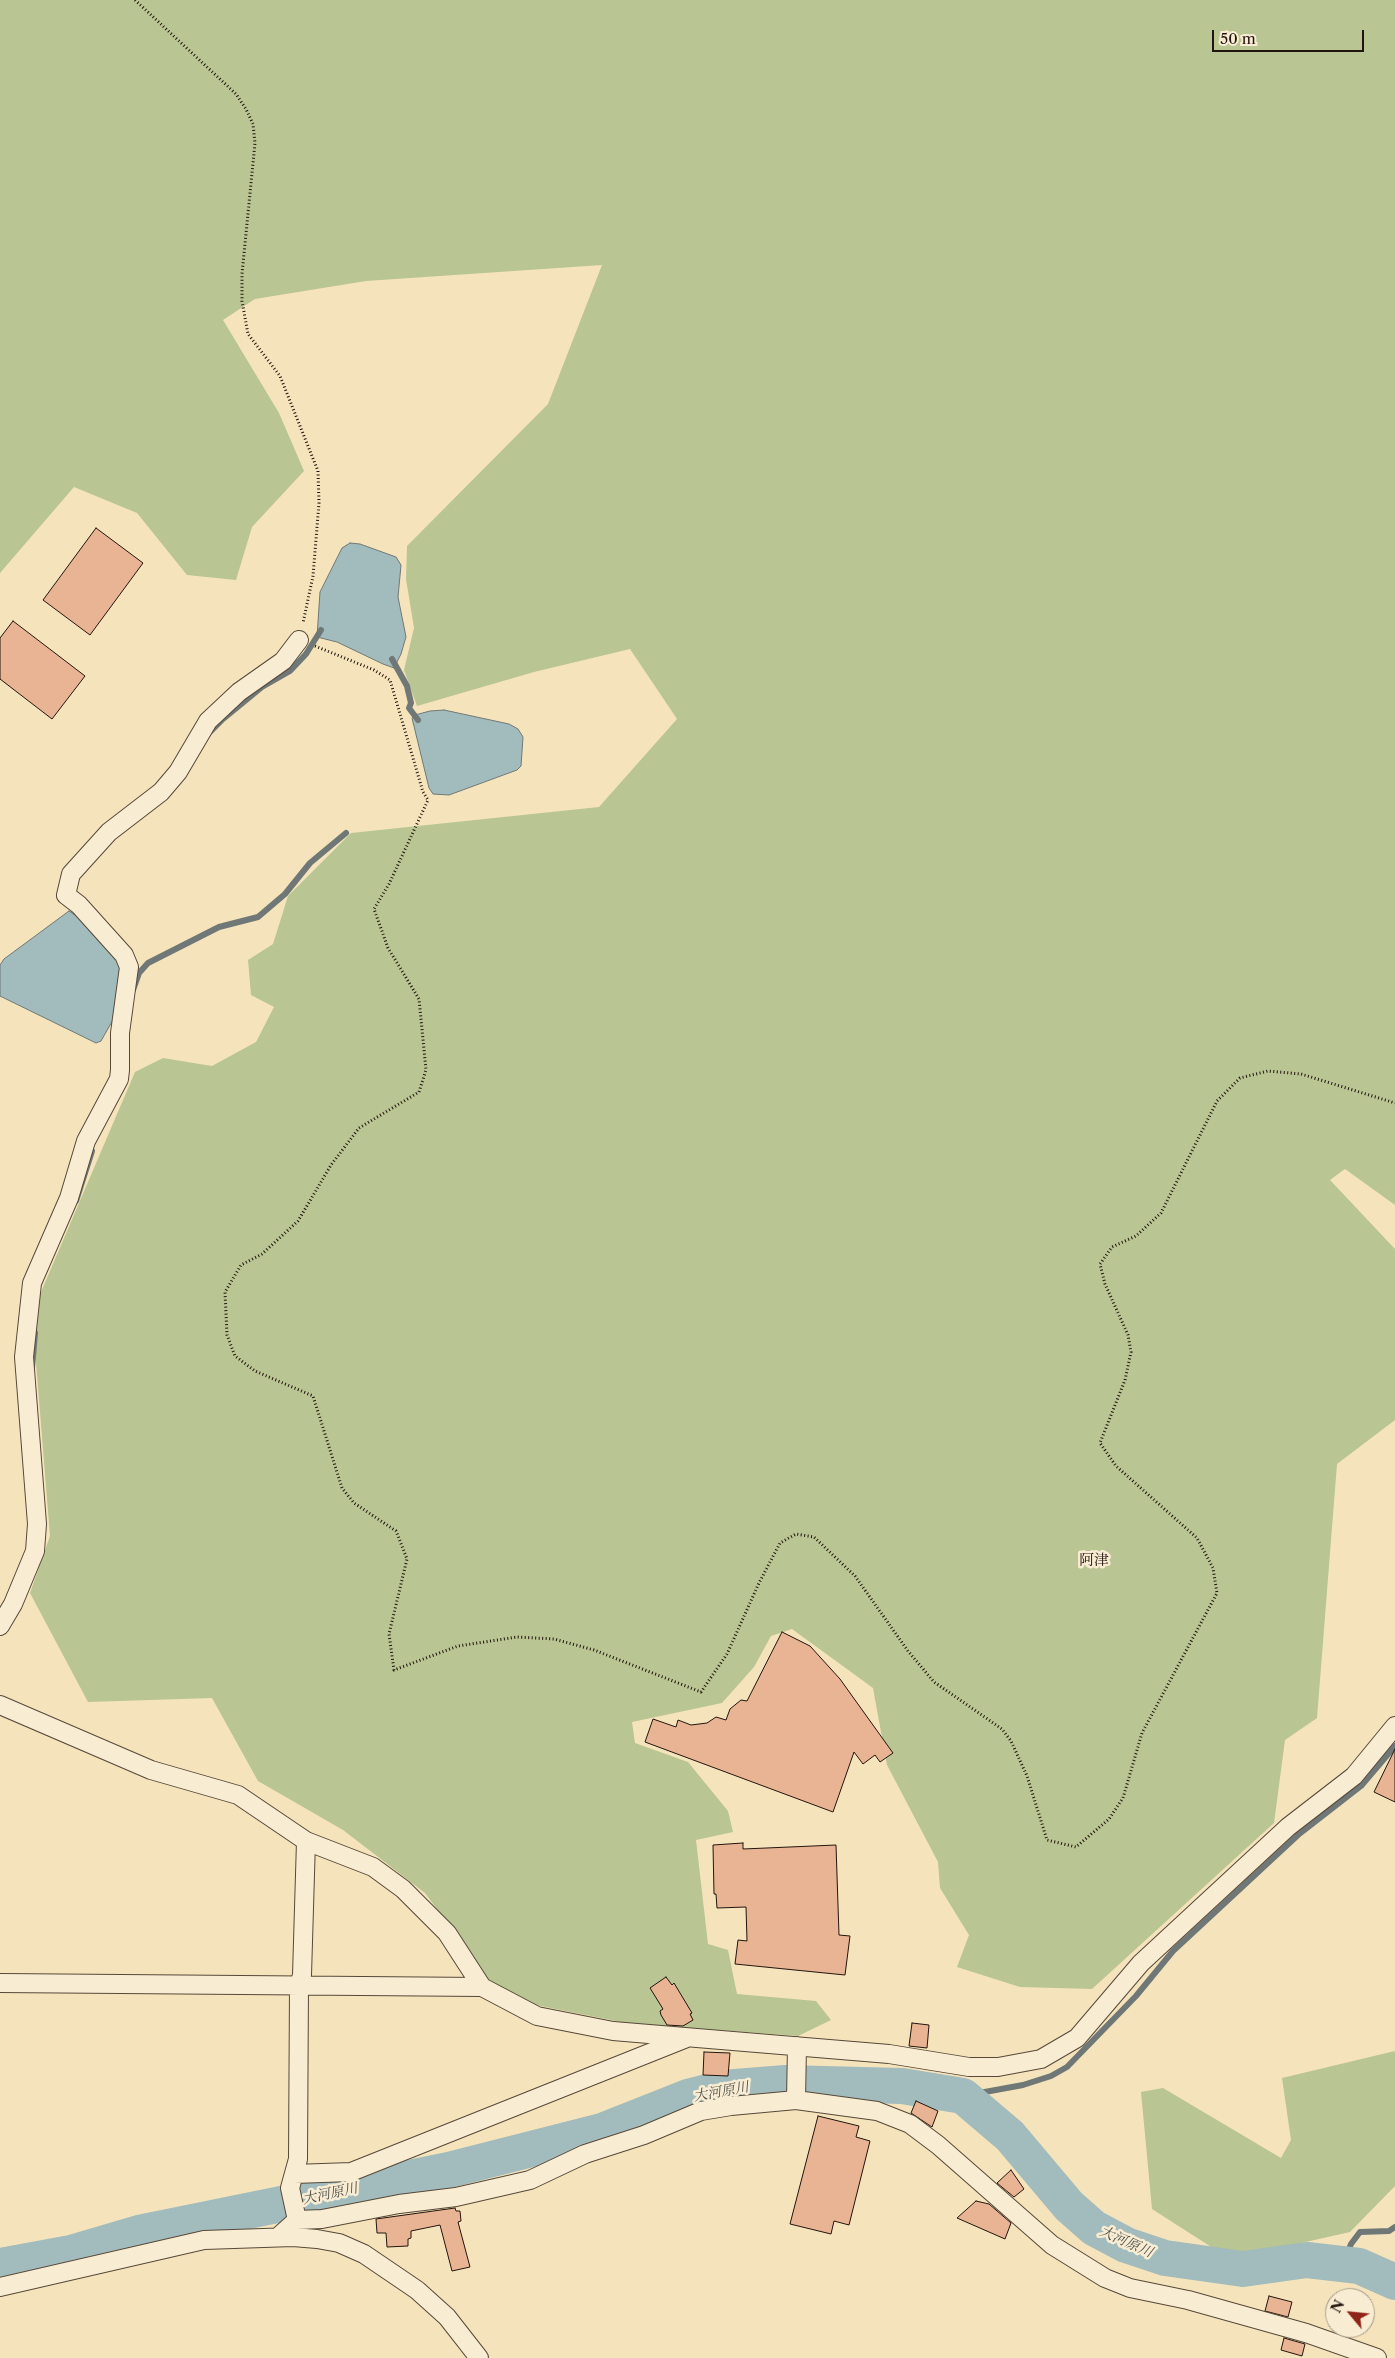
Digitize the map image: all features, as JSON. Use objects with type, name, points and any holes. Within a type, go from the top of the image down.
[{"type":"street","points":[[0,1626],[13,1604],[34,1551],[36,1524],[24,1357],[32,1283],[69,1198],[86,1141],[119,1079],[120,1070],[120,1033],[129,967],[124,955],[79,905],[66,895],[71,874],[109,832],[161,792],[178,772],[208,721],[239,692],[307,643]]},
{"type":"street","points":[[0,1704],[151,1770],[238,1795],[306,1841],[373,1866],[403,1889],[447,1933],[482,1987]]},
{"type":"street","points":[[0,1983],[482,1987],[537,2016],[613,2031],[888,2054],[969,2067],[1020,2064],[1041,2059],[1060,2050],[1077,2038],[1141,1963],[1288,1827],[1354,1776],[1395,1726]]},
{"type":"street","points":[[297,2220],[292,2181],[298,2159],[299,1985],[302,1976],[306,1841]]},
{"type":"street","points":[[292,2181],[351,2172],[690,2037]]},
{"type":"street","points":[[797,2046],[797,2095]]},
{"type":"street","points":[[278,2237],[297,2220],[322,2219],[399,2204],[456,2197],[530,2180],[585,2154],[644,2135],[701,2111],[797,2095],[877,2112],[910,2124],[938,2145],[1052,2245],[1105,2278],[1130,2288],[1188,2300],[1306,2333],[1377,2358]]},
{"type":"street","points":[[0,2287],[204,2240],[292,2237],[339,2243],[364,2254],[417,2290],[447,2316],[479,2358]]},
{"type":"path","points":[[135,0],[236,94],[253,124],[256,143],[242,274],[242,302],[248,334],[280,376],[318,471],[319,503],[307,643],[374,670],[390,680],[423,792],[428,800],[389,884],[374,909],[388,948],[419,999],[426,1070],[419,1092],[358,1128],[331,1165],[298,1222],[262,1254],[241,1265],[224,1292],[227,1335],[236,1356],[256,1371],[313,1396],[342,1488],[354,1503],[396,1531],[407,1559],[389,1634],[394,1670],[458,1646],[517,1637],[554,1640],[594,1650],[701,1692],[727,1654],[780,1542],[796,1534],[814,1536],[855,1576],[908,1651],[934,1682],[1002,1729],[1011,1741],[1027,1776],[1047,1840],[1076,1848],[1109,1819],[1123,1798],[1142,1733],[1216,1593],[1213,1568],[1196,1538],[1116,1466],[1100,1443],[1125,1380],[1132,1352],[1128,1335],[1105,1284],[1100,1264],[1112,1247],[1136,1236],[1161,1213],[1217,1101],[1240,1078],[1268,1071],[1301,1074],[1395,1103]]},
{"type":"green space","points":[[0,0],[1395,0],[1395,1205],[1345,1169],[1330,1180],[1395,1249],[1395,1420],[1337,1464],[1317,1718],[1285,1740],[1274,1823],[1092,1989],[1020,1987],[957,1967],[969,1935],[940,1888],[938,1862],[887,1765],[873,1688],[792,1629],[771,1636],[754,1667],[722,1703],[632,1722],[635,1743],[688,1762],[728,1811],[733,1832],[696,1840],[708,1944],[728,1950],[737,1994],[816,2001],[831,2020],[798,2036],[626,2023],[536,2005],[490,1981],[425,1893],[343,1830],[258,1781],[212,1698],[88,1702],[30,1593],[50,1536],[32,1313],[135,1072],[163,1058],[212,1066],[256,1042],[274,1007],[251,995],[248,960],[273,944],[288,896],[351,833],[599,807],[677,719],[630,649],[534,672],[417,706],[404,670],[414,628],[406,579],[407,546],[548,404],[602,265],[366,281],[255,299],[223,320],[279,413],[304,471],[252,527],[236,580],[187,575],[137,513],[74,487],[0,573]]},
{"type":"green space","points":[[1395,2051],[1395,2186],[1350,2232],[1230,2259],[1152,2209],[1141,2092],[1163,2088],[1281,2158],[1291,2140],[1282,2078]]},
{"type":"water","points":[[350,543],[360,544],[396,557],[401,565],[398,597],[406,637],[394,668],[337,642],[317,637],[320,592],[342,548]]},
{"type":"water","points":[[444,710],[509,724],[518,729],[523,737],[521,766],[517,770],[449,795],[433,794],[429,788],[412,718],[415,715],[430,711]]},
{"type":"water","points":[[69,911],[81,919],[124,967],[114,1018],[101,1041],[96,1043],[0,996],[0,965],[4,959]]},
{"type":"building","points":[[96,528],[143,563],[90,635],[43,600]]},
{"type":"building","points":[[13,621],[85,676],[52,719],[0,679],[0,638]]},
{"type":"building","points":[[782,1632],[810,1646],[840,1679],[893,1753],[880,1762],[875,1755],[863,1764],[854,1752],[833,1812],[645,1742],[653,1719],[676,1727],[678,1720],[691,1725],[707,1723],[716,1717],[726,1720],[730,1709],[741,1700],[747,1701]]},
{"type":"building","points":[[1395,1749],[1395,1802],[1374,1792]]},
{"type":"building","points":[[743,1843],[743,1849],[836,1845],[839,1935],[850,1936],[845,1975],[735,1964],[738,1940],[747,1941],[746,1907],[717,1908],[716,1894],[714,1894],[713,1845]]},
{"type":"building","points":[[666,1977],[672,1985],[674,1983],[692,2013],[690,2014],[693,2020],[683,2026],[667,2025],[660,2011],[663,2009],[650,1988]]},
{"type":"building","points":[[912,2023],[929,2025],[927,2048],[909,2046]]},
{"type":"building","points":[[704,2052],[730,2053],[728,2076],[703,2075]]},
{"type":"building","points":[[916,2101],[938,2111],[932,2127],[911,2113]]},
{"type":"building","points":[[818,2116],[859,2126],[856,2137],[870,2141],[849,2225],[834,2221],[831,2234],[790,2224]]},
{"type":"building","points":[[1011,2170],[1024,2189],[1014,2197],[997,2183]]},
{"type":"building","points":[[976,2201],[989,2204],[1011,2223],[1005,2239],[957,2218]]},
{"type":"building","points":[[455,2208],[456,2211],[460,2211],[461,2221],[458,2222],[470,2267],[452,2271],[440,2225],[411,2231],[408,2246],[387,2247],[386,2233],[377,2233],[376,2219]]},
{"type":"building","points":[[1269,2296],[1292,2302],[1288,2317],[1265,2311]]},
{"type":"building","points":[[1284,2338],[1305,2344],[1302,2356],[1281,2350]]},
{"type":"waterway","points":[[210,732],[262,687],[290,671],[306,654],[321,630]]},
{"type":"waterway","points":[[392,659],[407,686],[411,703],[409,708],[418,720]]},
{"type":"waterway","points":[[133,990],[139,973],[148,963],[219,927],[258,917],[285,894],[310,863],[346,833]]},
{"type":"waterway","points":[[76,1201],[92,1151]]},
{"type":"waterway","points":[[32,1368],[35,1333]]},
{"type":"waterway","points":[[963,2096],[1023,2085],[1051,2076],[1067,2067],[1136,1996],[1173,1951],[1298,1835],[1361,1786],[1395,1746]]},
{"type":"waterway","name":"大河原川","points":[[0,2266],[71,2253],[139,2233],[449,2170],[602,2131],[688,2097],[723,2088],[785,2083],[902,2086],[963,2096],[1010,2136],[1069,2206],[1094,2228],[1126,2245],[1165,2258],[1243,2269],[1307,2260],[1359,2266],[1395,2282]]},
{"type":"waterway","points":[[1343,2264],[1351,2244],[1360,2232],[1389,2231],[1395,2227]]},
{"type":"district","name":"阿津","points":[[1094,1561]]}]
